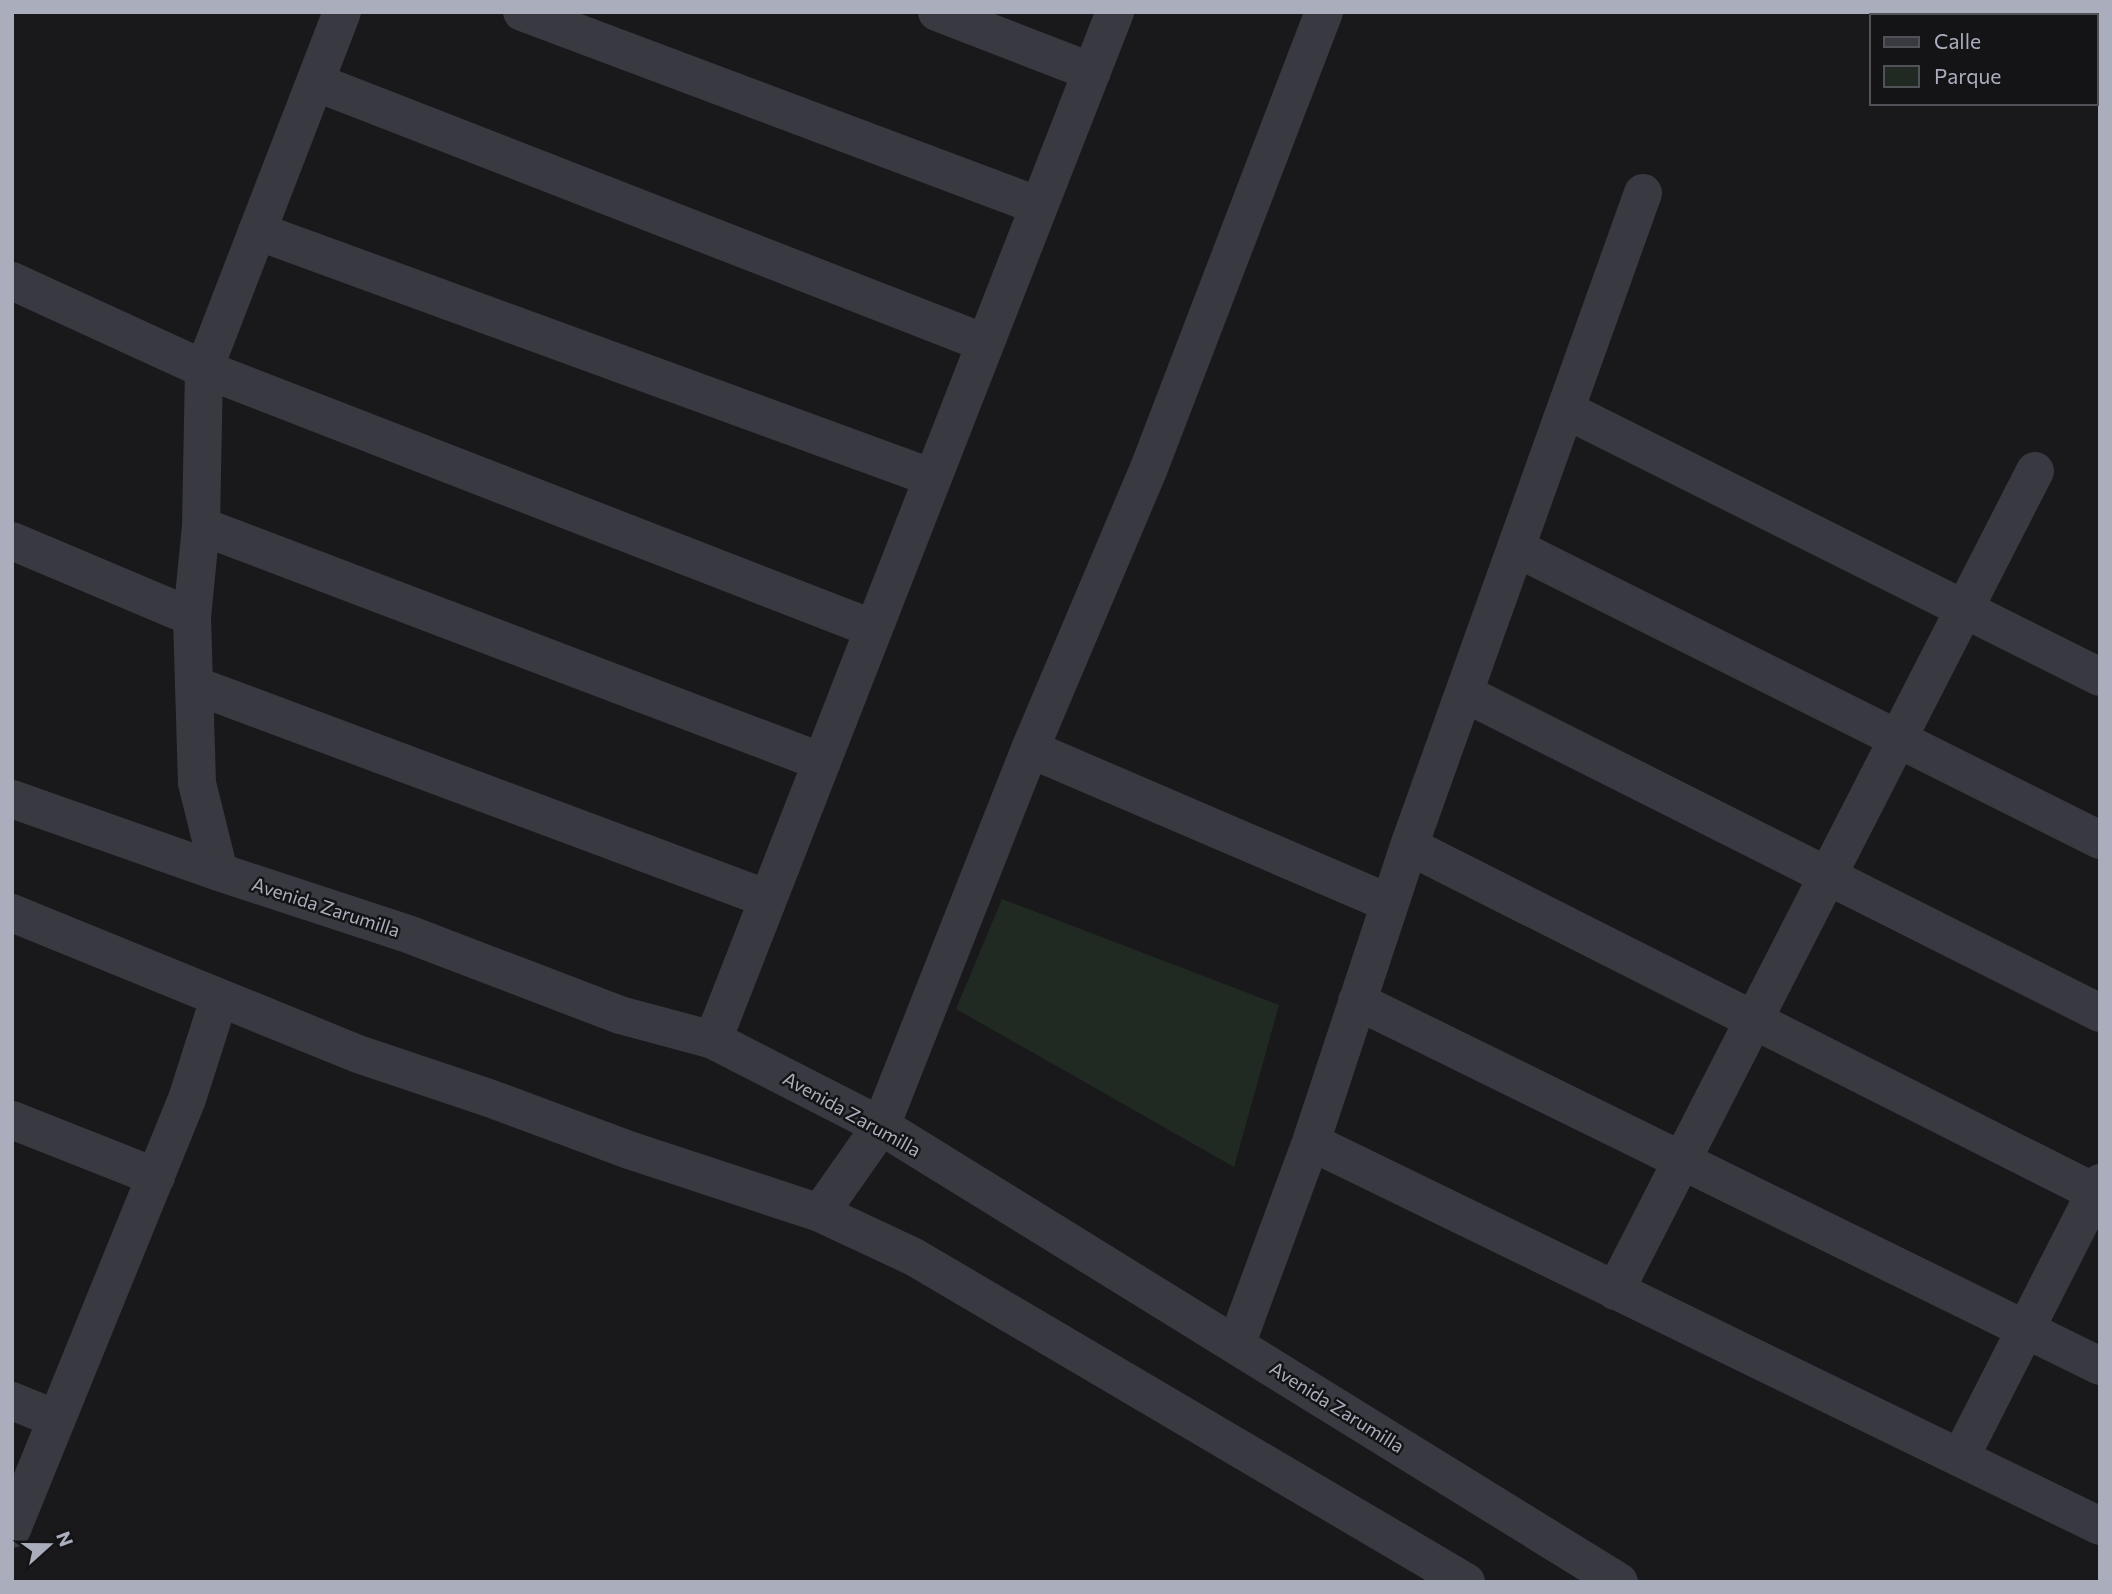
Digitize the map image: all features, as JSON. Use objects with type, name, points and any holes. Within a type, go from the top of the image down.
[{"type":"street","points":[[219,872],[197,783],[194,685],[192,617],[201,526],[204,369],[342,12]]},
{"type":"street","points":[[522,12],[1039,206]]},
{"type":"street","points":[[937,12],[1091,72]]},
{"type":"street","points":[[713,1040],[1115,12]]},
{"type":"street","points":[[820,1213],[881,1126],[1030,749],[1149,468],[1324,12]]},
{"type":"street","points":[[314,82],[985,343]]},
{"type":"street","points":[[1236,1345],[1311,1142],[1409,846],[1643,193]]},
{"type":"street","points":[[257,231],[933,478]]},
{"type":"street","points":[[12,281],[204,369],[874,629]]},
{"type":"street","points":[[1566,410],[2100,677]]},
{"type":"street","points":[[1615,1291],[2035,471]]},
{"type":"street","points":[[201,526],[822,762]]},
{"type":"street","points":[[12,541],[192,617]]},
{"type":"street","points":[[1516,548],[2100,840]]},
{"type":"street","points":[[194,685],[768,899]]},
{"type":"street","points":[[1464,693],[2100,1013]]},
{"type":"street","points":[[1030,749],[1389,903]]},
{"type":"street","name":"Avenida Zarumilla","points":[[12,799],[219,872],[408,934],[621,1015],[713,1040],[881,1126],[1619,1582]]},
{"type":"street","points":[[1409,846],[1754,1021],[2098,1190],[1960,1458]]},
{"type":"street","points":[[12,913],[358,1054],[489,1098],[629,1150],[820,1213],[915,1257],[1466,1582]]},
{"type":"street","points":[[12,1529],[187,1099],[219,999]]},
{"type":"street","points":[[1357,1001],[2100,1366]]},
{"type":"street","points":[[12,1120],[156,1177]]},
{"type":"street","points":[[1311,1142],[2100,1526]]},
{"type":"street","points":[[12,1401],[56,1419]]},
{"type":"green space","points":[[1002,899],[1279,1005],[1234,1167],[956,1009]]}]
